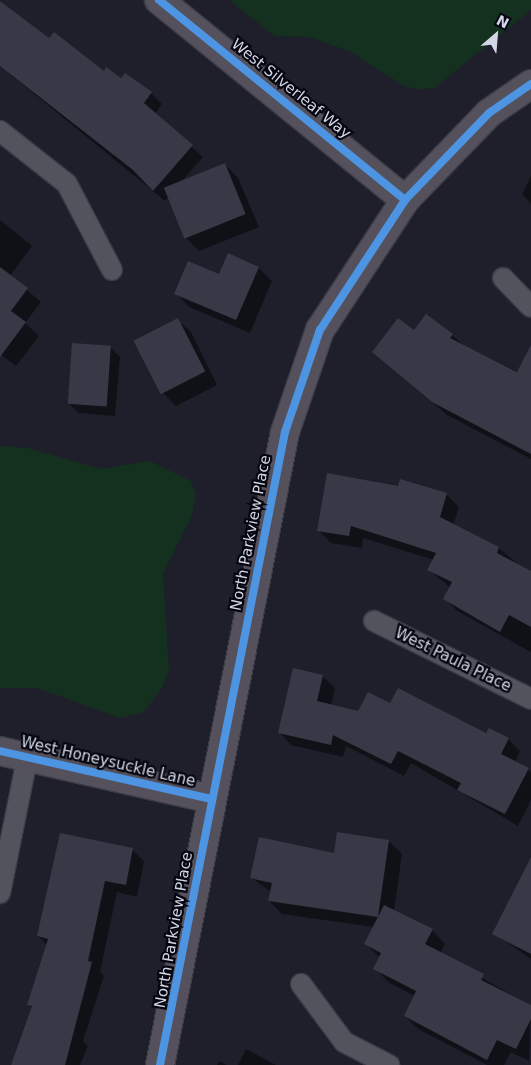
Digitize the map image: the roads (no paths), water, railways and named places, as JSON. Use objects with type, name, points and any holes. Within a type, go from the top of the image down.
[{"type":"street","name":"West Silverleaf Way","points":[[160,0],[405,200]]},
{"type":"street","name":"North Parkview Place","points":[[160,1065],[170,1030],[211,799],[285,432],[300,385],[328,315],[405,200],[489,113],[531,84]]},
{"type":"street","points":[[0,131],[67,184],[112,270]]},
{"type":"street","points":[[503,278],[531,306]]},
{"type":"street","name":"West Paula Place","points":[[374,621],[531,699]]},
{"type":"street","name":"West Honeysuckle Lane","points":[[0,751],[211,799]]},
{"type":"street","points":[[0,893],[27,758]]},
{"type":"street","points":[[301,984],[344,1042],[389,1065]]}]
